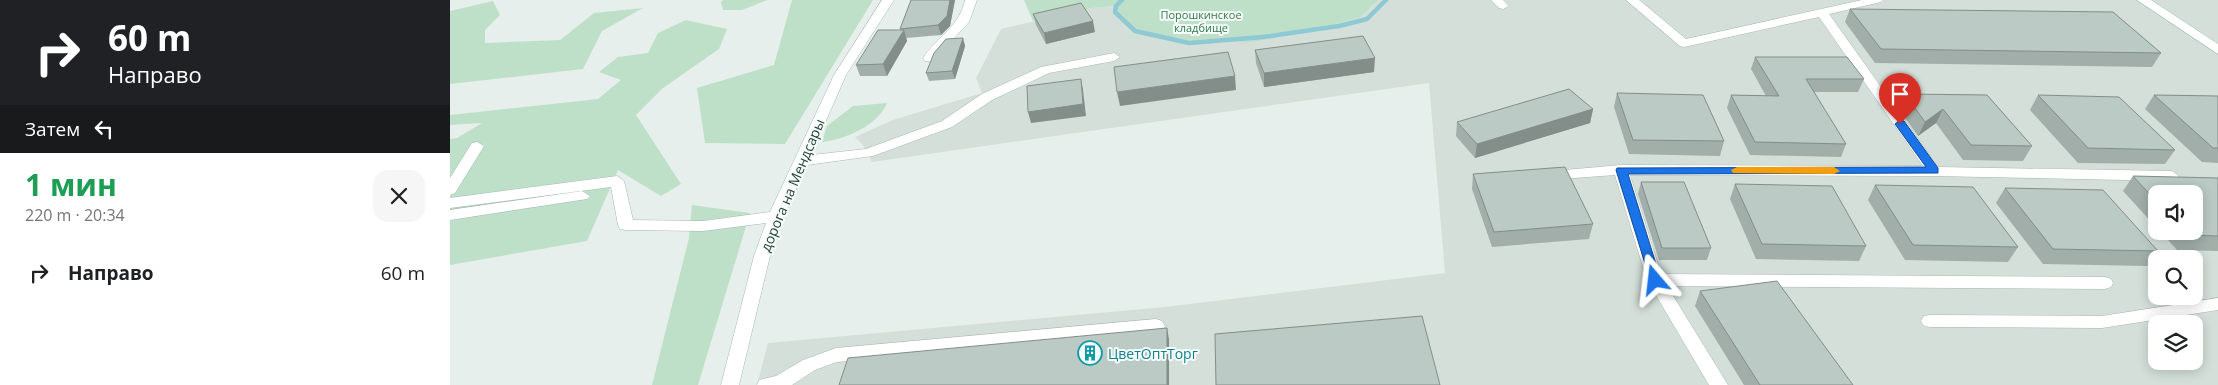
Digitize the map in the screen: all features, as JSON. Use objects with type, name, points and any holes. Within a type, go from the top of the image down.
[{"type":"street","name":"дорога на Мендсары","points":[[730,385],[762,256],[776,216],[840,74],[888,0]]},
{"type":"street","points":[[929,58],[935,48],[965,22],[970,12],[971,0]]},
{"type":"street","points":[[1632,0],[1684,43],[1877,0]]},
{"type":"street","points":[[2143,0],[2218,50]]},
{"type":"street","points":[[1822,13],[1934,171]]},
{"type":"street","points":[[800,161],[868,153],[947,124],[987,97],[1045,70],[1114,57]]},
{"type":"street","points":[[450,190],[477,146]]},
{"type":"street","points":[[1621,170],[1655,280],[1719,385]]},
{"type":"street","points":[[1533,175],[1621,170],[1934,171],[2172,176]]},
{"type":"street","points":[[450,203],[617,181],[626,225],[703,226],[776,216]]},
{"type":"street","points":[[450,215],[619,190]]},
{"type":"street","points":[[1655,280],[2105,283]]},
{"type":"street","points":[[1930,321],[2102,322],[2217,305]]},
{"type":"street","points":[[766,385],[780,383],[809,365],[836,355],[1156,326]]},
{"type":"shaded area","points":[[1378,0],[2218,0],[2218,385],[757,385],[768,343],[1165,307],[1445,273],[1429,83],[872,162],[863,145],[855,137],[893,120],[982,93],[976,78],[1001,29],[1092,8],[1116,6],[1253,42],[1305,33],[1361,17]]},
{"type":"green space","points":[[723,0],[767,0],[742,10],[723,10],[721,2]]},
{"type":"green space","points":[[792,0],[873,0],[785,144],[705,143],[697,88],[774,65]]},
{"type":"green space","name":"Порошкинское кладбище","points":[[1024,0],[1378,0],[1361,17],[1305,33],[1253,42],[1194,41],[1152,35],[1124,23],[1116,6],[1092,8],[1033,21]]},
{"type":"green space","points":[[493,1],[500,15],[485,30],[485,43],[560,40],[594,13],[643,8],[602,31],[583,69],[450,84],[450,11]]},
{"type":"green space","points":[[686,20],[727,29],[719,49],[663,88],[636,115],[681,184],[661,196],[618,170],[587,241],[450,265],[450,139],[457,138],[482,123],[450,125],[450,115],[598,99],[621,80],[599,72],[618,57],[648,53],[658,33]]},
{"type":"green space","points":[[887,103],[876,118],[860,130],[841,138],[822,142],[827,126],[853,106]]},
{"type":"green space","points":[[692,205],[750,213],[698,385],[652,385],[689,238]]},
{"type":"building","points":[[911,0],[950,0],[947,16],[938,25],[900,29]]},
{"type":"building","points":[[1081,3],[1093,21],[1044,33],[1033,14]]},
{"type":"building","points":[[1850,9],[2113,12],[2161,53],[1881,49]]},
{"type":"building","points":[[878,30],[904,30],[883,64],[856,65]]},
{"type":"building","points":[[1363,36],[1375,58],[1264,73],[1255,50]]},
{"type":"building","points":[[963,38],[952,71],[926,73],[934,53],[946,39]]},
{"type":"building","points":[[1228,52],[1235,76],[1117,92],[1114,67]]},
{"type":"building","points":[[1755,57],[1847,57],[1864,79],[1806,79],[1846,144],[1755,142],[1731,95],[1779,96]]},
{"type":"building","points":[[1081,79],[1083,104],[1028,112],[1027,86]]},
{"type":"building","points":[[1569,89],[1593,109],[1477,144],[1457,122]]},
{"type":"building","points":[[1617,93],[1703,95],[1724,141],[1633,140]]},
{"type":"building","points":[[1905,94],[1987,95],[2032,146],[1971,145],[1943,109],[1925,122]]},
{"type":"building","points":[[2038,95],[2119,97],[2175,150],[2088,148]]},
{"type":"building","points":[[2154,95],[2218,96],[2218,148],[2213,148]]},
{"type":"building","points":[[1565,167],[1593,224],[1494,232],[1473,174]]},
{"type":"building","points":[[2133,176],[2218,178],[2218,236],[2203,235],[2203,185],[2148,185],[2148,192]]},
{"type":"building","points":[[1641,182],[1684,182],[1711,248],[1662,248]]},
{"type":"building","points":[[1735,184],[1832,186],[1866,246],[1762,244]]},
{"type":"building","points":[[1875,185],[1973,187],[2018,247],[1913,245]]},
{"type":"building","points":[[2005,188],[2103,190],[2157,250],[2148,251],[2053,249]]},
{"type":"building","points":[[1777,281],[1853,385],[1760,385],[1700,291]]},
{"type":"building","points":[[1422,316],[1440,385],[1216,385],[1215,334]]},
{"type":"building","name":"ЦветОптТорг","points":[[1167,328],[1167,385],[839,385],[848,358]]},
{"type":"waterway","points":[[1122,0],[1116,6],[1115,12],[1135,31],[1189,43],[1263,37],[1339,26],[1367,19],[1386,0]]},
{"type":"slow traffic","points":[[1737,170],[1834,171]]},
{"type":"place","name":"ЦветОптТорг","points":[[1090,353]]},
{"type":"route","points":[[1655,280],[1621,170],[1934,171],[1900,124]]}]
